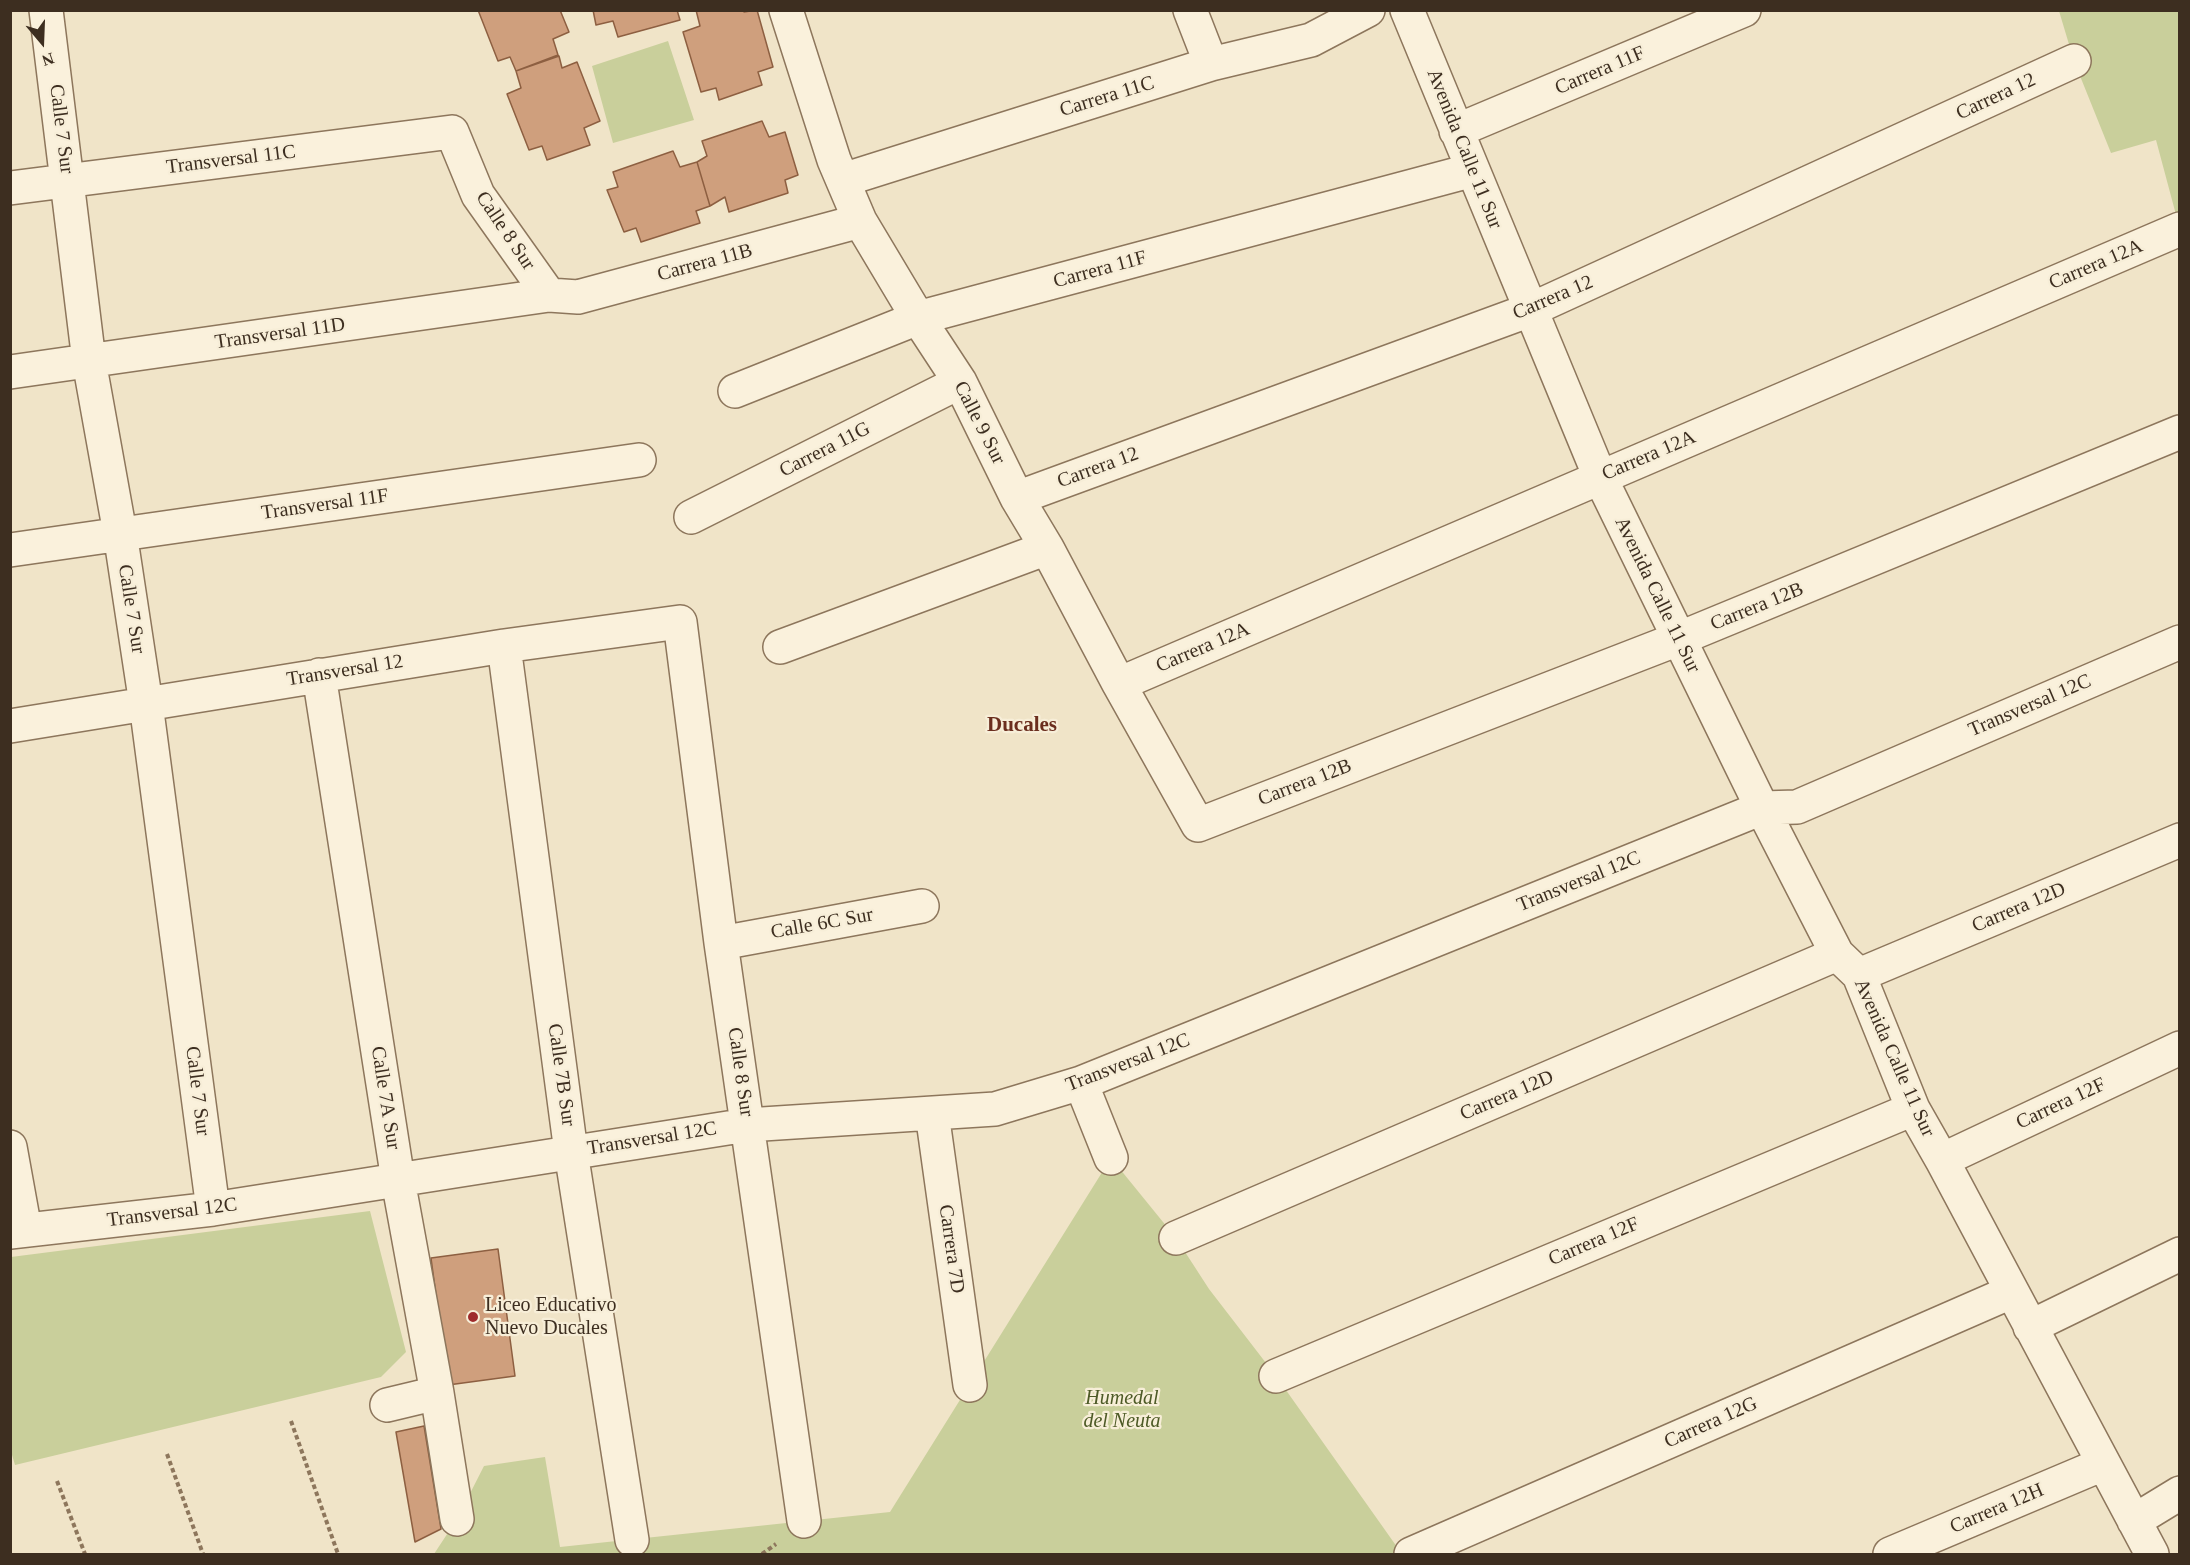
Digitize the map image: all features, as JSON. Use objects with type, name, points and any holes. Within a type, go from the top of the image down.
[{"type":"street","name":"Calle 7 Sur","points":[[46,10],[89,361],[120,533],[146,704],[213,1209]]},
{"type":"street","name":"Calle 9 Sur","points":[[786,10],[834,160],[860,221],[918,318],[960,382],[1017,498],[1047,548],[1119,684],[1198,825]]},
{"type":"street","points":[[1190,10],[1211,64]]},
{"type":"street","name":"Carrera 11C","points":[[843,180],[1211,64],[1311,40],[1368,10]]},
{"type":"street","name":"Avenida Calle 11 Sur","points":[[1407,10],[1600,477],[1678,639],[1761,808],[1848,965],[1913,1109],[2152,1554]]},
{"type":"street","name":"Carrera 11F","points":[[1456,131],[1744,10]]},
{"type":"street","name":"Carrera 12","points":[[1017,498],[1530,310],[2074,61]]},
{"type":"street","name":"Transversal 11C","points":[[10,189],[452,132]]},
{"type":"street","name":"Calle 8 Sur","points":[[452,132],[478,195],[549,295]]},
{"type":"street","name":"Carrera 11F","points":[[735,391],[918,318],[1473,170]]},
{"type":"street","name":"Carrera 11B","points":[[549,295],[578,297],[860,221]]},
{"type":"street","name":"Carrera 12A","points":[[1119,684],[2180,229]]},
{"type":"street","name":"Transversal 11D","points":[[10,372],[549,295]]},
{"type":"street","name":"Carrera 11G","points":[[691,517],[960,382]]},
{"type":"street","name":"Carrera 12B","points":[[1198,825],[1678,639],[2180,432]]},
{"type":"street","name":"Transversal 11F","points":[[10,550],[639,460]]},
{"type":"street","points":[[780,647],[1047,548]]},
{"type":"street","name":"Calle 8 Sur","points":[[680,622],[721,943],[804,1521]]},
{"type":"street","name":"Transversal 12","points":[[10,726],[504,646],[680,622]]},
{"type":"street","name":"Transversal 12C","points":[[18,1231],[213,1209],[747,1125],[995,1109],[1081,1083],[1761,808],[1797,807],[2180,642]]},
{"type":"street","name":"Calle 7B Sur","points":[[504,646],[571,1152],[632,1540]]},
{"type":"street","name":"Calle 7A Sur","points":[[319,675],[398,1180],[437,1393],[457,1520]]},
{"type":"street","name":"Carrera 12D","points":[[1176,1238],[1848,965],[2180,840]]},
{"type":"street","name":"Calle 6C Sur","points":[[721,943],[922,906]]},
{"type":"street","name":"Carrera 12F","points":[[1942,1160],[2180,1048]]},
{"type":"street","points":[[1081,1083],[1111,1158]]},
{"type":"street","name":"Carrera 12F","points":[[1276,1376],[1913,1109]]},
{"type":"street","name":"Carrera 7D","points":[[932,1113],[970,1385]]},
{"type":"street","points":[[10,1147],[18,1231]]},
{"type":"street","points":[[2030,1327],[2180,1254]]},
{"type":"street","name":"Carrera 12G","points":[[1411,1554],[2011,1292]]},
{"type":"street","points":[[387,1405],[437,1393]]},
{"type":"street","name":"Carrera 12H","points":[[1890,1554],[2103,1464]]},
{"type":"street","points":[[2134,1521],[2180,1493]]},
{"type":"path","points":[[291,1421],[338,1554]]},
{"type":"path","points":[[167,1454],[203,1554]]},
{"type":"path","points":[[57,1481],[85,1554]]},
{"type":"green space","points":[[2059,11],[2179,11],[2179,226],[2156,140],[2111,153],[2074,61]]},
{"type":"green space","points":[[668,41],[694,120],[613,143],[592,66]]},
{"type":"green space","name":"Humedal del Neuta","points":[[1111,1158],[1176,1238],[1209,1289],[1276,1376],[1402,1554],[434,1554],[457,1519],[484,1466],[545,1457],[560,1547],[890,1512]]},
{"type":"green space","points":[[370,1211],[406,1352],[381,1377],[15,1465],[10,1448],[11,1257]]},
{"type":"building","points":[[478,10],[560,10],[569,32],[553,39],[558,55],[516,71],[510,57],[498,61]]},
{"type":"building","points":[[593,10],[677,10],[680,20],[618,37],[613,21],[596,25]]},
{"type":"building","points":[[696,10],[744,10],[744,12],[757,10],[773,67],[758,72],[762,85],[719,100],[716,88],[701,92],[683,32],[700,26]]},
{"type":"building","points":[[559,56],[562,68],[577,62],[600,121],[584,128],[590,145],[547,160],[542,146],[529,150],[507,94],[521,88],[516,71]]},
{"type":"building","points":[[762,121],[769,137],[785,132],[798,175],[785,180],[788,193],[729,212],[725,197],[710,206],[697,162],[707,156],[702,141]]},
{"type":"building","points":[[673,151],[680,167],[697,162],[710,206],[696,211],[700,223],[641,242],[636,228],[624,232],[607,190],[618,187],[613,172]]},
{"type":"building","name":"Liceo Educativo Nuevo Ducales","points":[[498,1249],[515,1376],[448,1385],[431,1258]]},
{"type":"building","points":[[424,1426],[441,1529],[415,1542],[396,1432]]},
{"type":"place","name":"Liceo Educativo Nuevo Ducales","points":[[473,1317]]},
{"type":"district","name":"Ducales","points":[[1022,726]]}]
